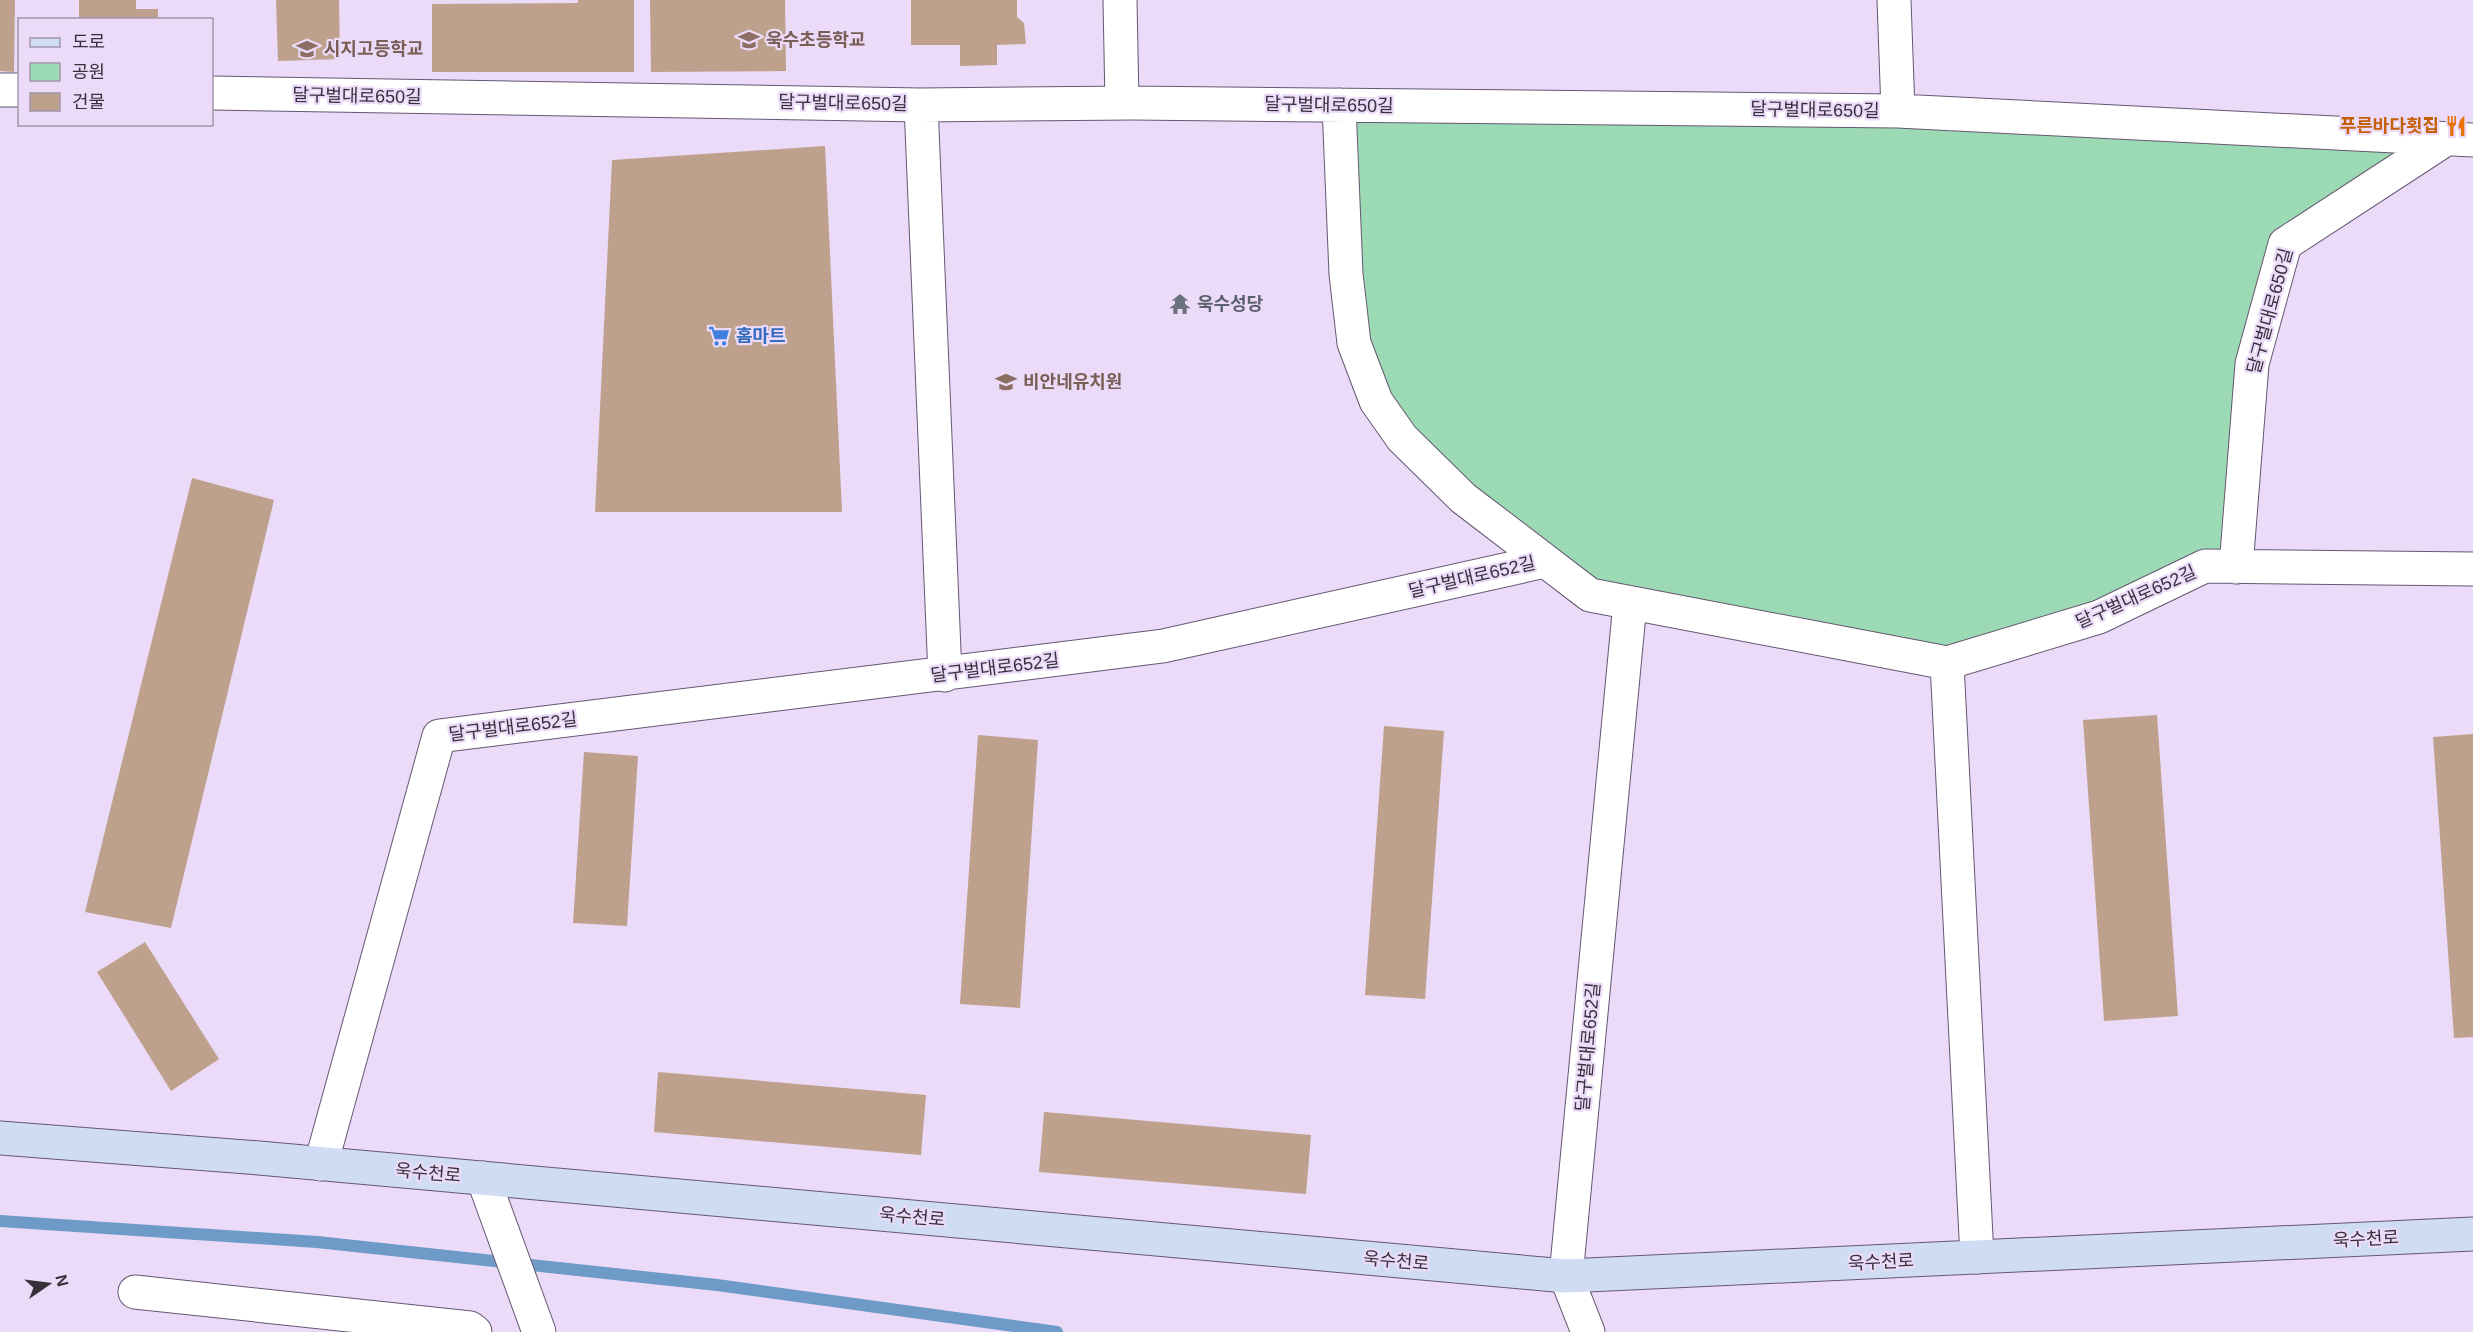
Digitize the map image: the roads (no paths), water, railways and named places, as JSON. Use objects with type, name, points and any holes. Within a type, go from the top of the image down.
[{"type":"main road","name":"욱수천로","points":[[0,1138],[483,1178],[1566,1276],[2473,1234]]},
{"type":"street","points":[[1120,0],[1122,103]]},
{"type":"street","points":[[1894,0],[1898,111]]},
{"type":"street","points":[[0,90],[18,90]]},
{"type":"street","name":"달구벌대로650길","points":[[213,93],[921,105],[1122,103],[1898,111],[2460,140]]},
{"type":"street","points":[[921,105],[945,675]]},
{"type":"street","name":"달구벌대로652길","points":[[1339,105],[1346,274],[1354,343],[1376,401],[1402,438],[1463,498],[1590,595],[1947,663],[2099,617],[2205,566],[2473,569]]},
{"type":"street","name":"달구벌대로650길","points":[[2235,567],[2252,364],[2285,244],[2460,140]]},
{"type":"street","name":"달구벌대로652길","points":[[321,1164],[439,736],[1164,646],[1545,561]]},
{"type":"street","name":"달구벌대로652길","points":[[1566,1276],[1630,603]]},
{"type":"street","points":[[1947,663],[1977,1257]]},
{"type":"street","points":[[483,1178],[539,1332]]},
{"type":"street","points":[[1566,1276],[1588,1332]]},
{"type":"street","points":[[135,1292],[470,1328],[475,1332]]},
{"type":"waterway","points":[[0,1221],[317,1242],[717,1285],[1057,1332]]},
{"type":"place","name":"욱수초등학교","points":[[749,40]]},
{"type":"place","name":"시지고등학교","points":[[307,49]]},
{"type":"place","name":"푸른바다횟집","points":[[2456,126]]},
{"type":"place","name":"욱수성당","points":[[1180,304]]},
{"type":"place","name":"홈마트","points":[[719,336]]},
{"type":"place","name":"비안네유치원","points":[[1006,382]]}]
